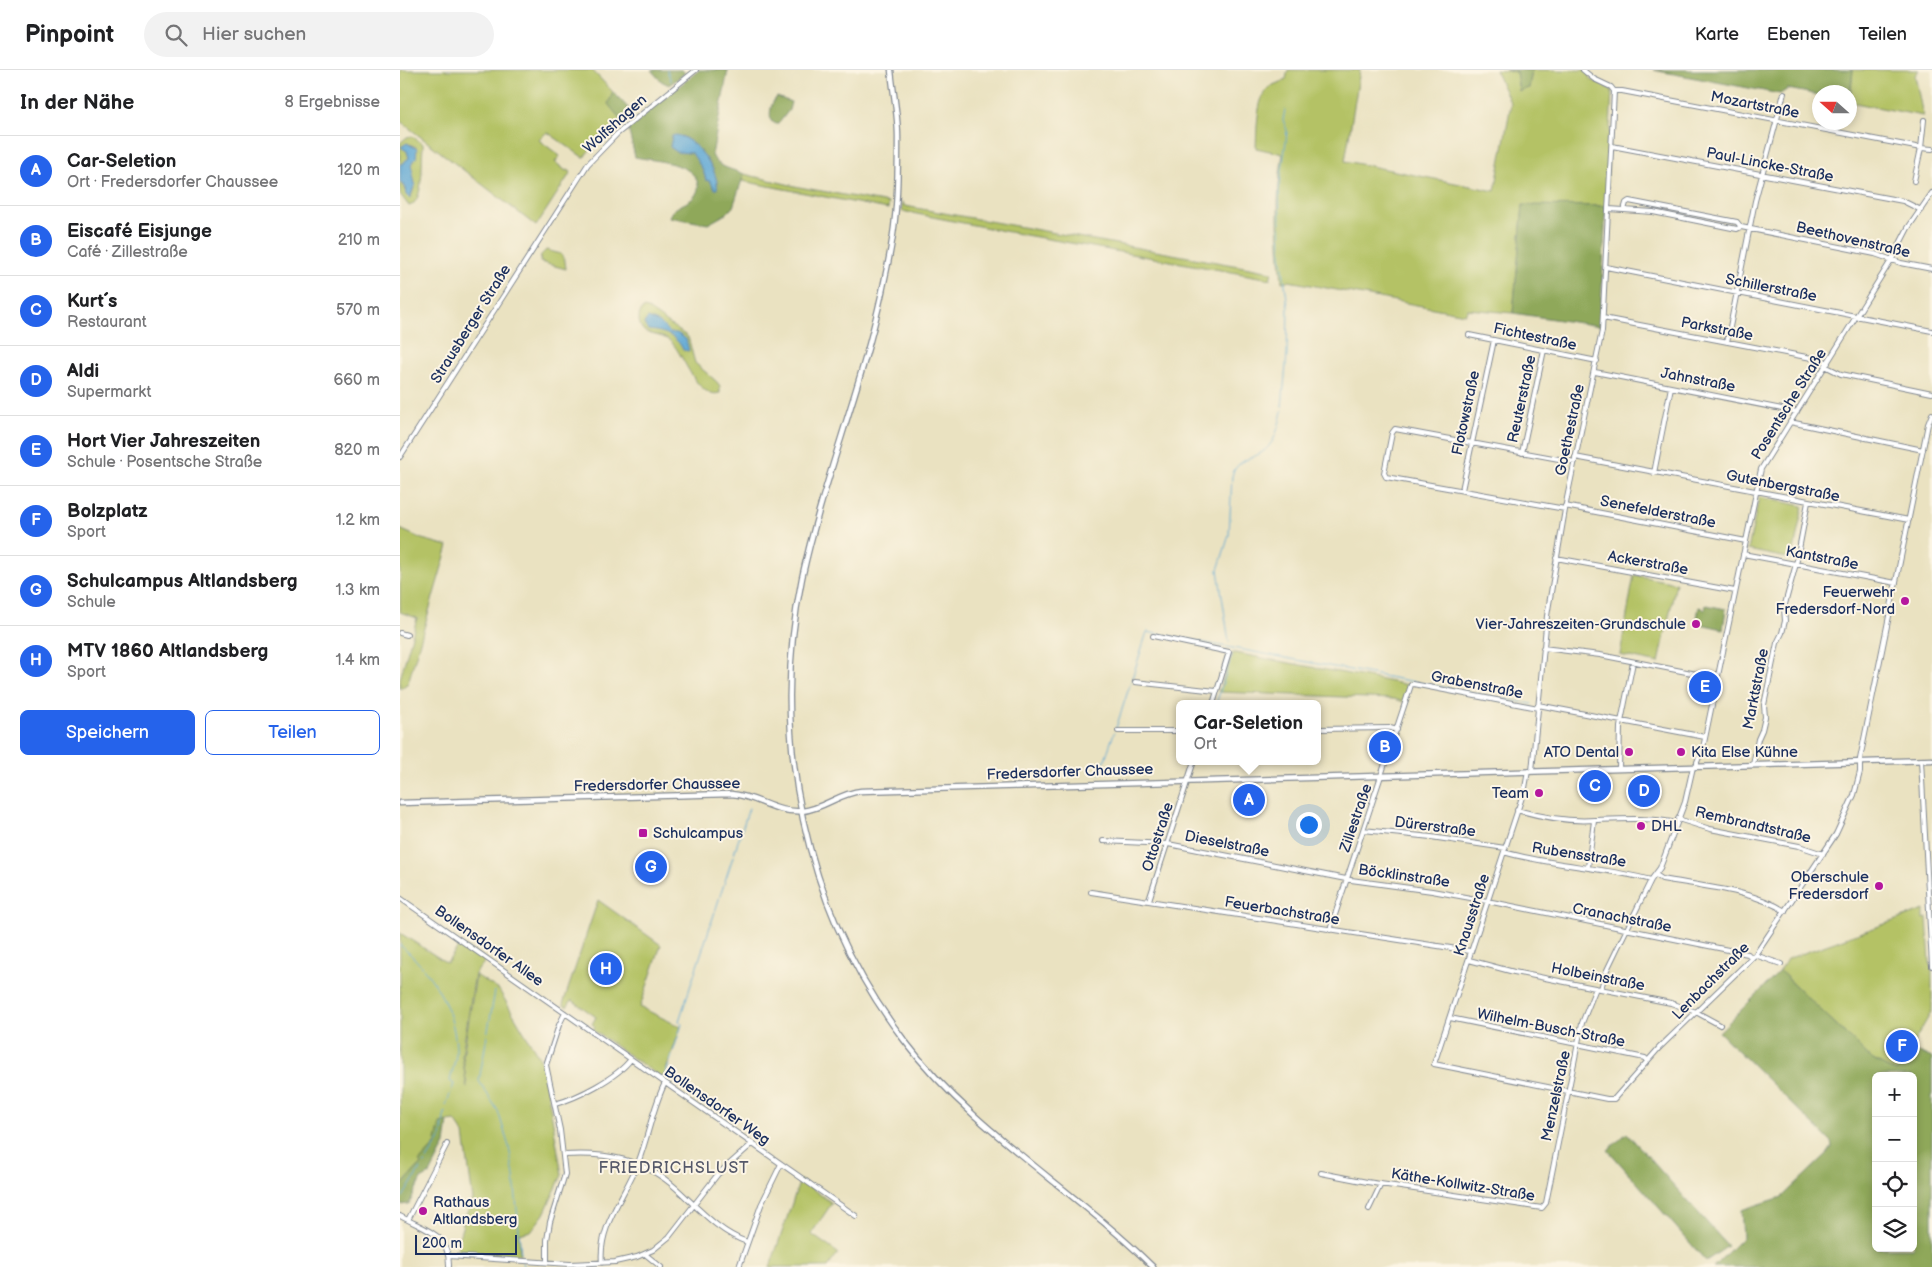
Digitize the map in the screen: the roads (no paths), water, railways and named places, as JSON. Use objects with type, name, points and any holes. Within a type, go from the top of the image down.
[{"type":"main road","points":[[891,70],[898,135],[895,219],[887,271],[873,333],[813,534],[797,607],[792,644],[790,733],[800,811],[822,889],[843,940],[874,996],[903,1039],[934,1076],[973,1116],[1107,1224],[1153,1267]]},
{"type":"main road","name":"Fredersdorfer Chaussee","points":[[400,803],[732,794],[749,796],[780,810],[800,811],[814,809],[845,793],[861,791],[1932,760]]},
{"type":"street","name":"Wolfshagen","points":[[561,204],[595,154],[696,70]]},
{"type":"street","points":[[1584,70],[1594,80],[1611,87],[1614,91]]},
{"type":"street","name":"Mozartstraße","points":[[1614,91],[1622,90],[1932,149]]},
{"type":"street","name":"Goethestraße","points":[[1530,771],[1543,648],[1556,558],[1597,361],[1603,318],[1614,91]]},
{"type":"street","points":[[1727,342],[1762,174],[1784,93]]},
{"type":"street","points":[[1914,181],[1922,148],[1924,120]]},
{"type":"street","name":"Paul-Lincke-Straße","points":[[1612,146],[1903,202],[1921,210]]},
{"type":"street","name":"Posentsche Straße","points":[[1695,767],[1705,737],[1761,469],[1892,259],[1908,228],[1932,193]]},
{"type":"street","name":"Beethovenstraße","points":[[1624,210],[1626,202],[1629,201],[1737,222],[1740,227]]},
{"type":"street","name":"Strausberger Straße","points":[[400,457],[561,204]]},
{"type":"street","name":"Beethovenstraße","points":[[1609,209],[1653,212],[1737,229],[1740,227],[1875,254],[1901,263],[1932,269]]},
{"type":"street","name":"Schillerstraße","points":[[1606,267],[1932,331]]},
{"type":"street","name":"Parkstraße","points":[[1603,318],[1816,359],[1841,374],[1932,393]]},
{"type":"street","name":"Fichtestraße","points":[[1469,335],[1597,361]]},
{"type":"street","name":"Flotowstraße","points":[[1462,490],[1470,443],[1494,340]]},
{"type":"street","name":"Reuterstraße","points":[[1522,453],[1544,350]]},
{"type":"street","name":"Jahnstraße","points":[[1594,372],[1797,412]]},
{"type":"street","points":[[1654,473],[1671,387]]},
{"type":"street","name":"Lenbachstraße","points":[[1569,1091],[1614,1099],[1647,1060],[1754,957],[1836,834],[1852,801],[1859,777],[1860,762],[1908,520],[1932,414]]},
{"type":"street","points":[[1790,422],[1923,450]]},
{"type":"street","name":"Gutenbergstraße","points":[[1385,476],[1393,430],[1522,453],[1654,473],[1908,520]]},
{"type":"street","name":"Senefelderstraße","points":[[1385,476],[1746,541]]},
{"type":"street","name":"Marktstraße","points":[[1752,765],[1766,714],[1764,705],[1777,643],[1785,621],[1784,608],[1796,564],[1808,502]]},
{"type":"street","name":"Kantstraße","points":[[1743,554],[1896,584]]},
{"type":"street","name":"Ackerstraße","points":[[1556,558],[1735,591]]},
{"type":"street","points":[[400,633],[407,636]]},
{"type":"street","points":[[1153,636],[1229,652],[1213,700]]},
{"type":"street","points":[[1543,648],[1578,652],[1717,678]]},
{"type":"street","points":[[1619,769],[1621,721],[1633,662]]},
{"type":"street","points":[[1135,682],[1216,691]]},
{"type":"street","name":"Grabenstraße","points":[[1413,684],[1705,737]]},
{"type":"street","name":"Zillestraße","points":[[1330,930],[1413,684]]},
{"type":"street","points":[[1321,729],[1390,728],[1397,730]]},
{"type":"street","points":[[1118,730],[1176,731]]},
{"type":"street","points":[[1921,760],[1932,966]]},
{"type":"street","name":"Ottostraße","points":[[1150,900],[1193,765]]},
{"type":"street","name":"Menzelstraße","points":[[1542,1208],[1546,1203],[1584,1019],[1651,880],[1660,868],[1695,767]]},
{"type":"street","name":"Knausstraße","points":[[1530,771],[1434,1064],[1569,1091]]},
{"type":"street","name":"Rembrandtstraße","points":[[1518,810],[1559,819],[1677,821],[1799,846],[1823,854]]},
{"type":"street","points":[[1588,867],[1594,821]]},
{"type":"street","name":"Dürerstraße","points":[[1363,830],[1431,837],[1504,850]]},
{"type":"street","name":"Dieselstraße","points":[[1103,841],[1168,844],[1346,879]]},
{"type":"street","points":[[1926,846],[1932,845]]},
{"type":"street","name":"Rubensstraße","points":[[1504,850],[1529,858],[1621,872],[1651,880]]},
{"type":"street","points":[[1656,874],[1662,878],[1754,897],[1774,904],[1785,911]]},
{"type":"street","points":[[1927,878],[1932,878]]},
{"type":"street","name":"Böcklinstraße","points":[[1346,879],[1487,901]]},
{"type":"street","name":"Feuerbachstraße","points":[[1091,892],[1470,951]]},
{"type":"street","name":"Bollensdorfer Allee","points":[[400,898],[565,1013]]},
{"type":"street","name":"Cranachstraße","points":[[1487,901],[1627,931],[1748,954],[1781,964]]},
{"type":"street","name":"Holbeinstraße","points":[[1469,960],[1499,969],[1671,1003],[1696,1012],[1720,1026]]},
{"type":"street","points":[[547,1262],[547,1240],[550,1222],[564,1177],[563,1155],[555,1104],[546,1065],[559,1025],[565,1013]]},
{"type":"street","name":"Bollensdorfer Weg","points":[[565,1013],[856,1216]]},
{"type":"street","name":"Wilhelm-Busch-Straße","points":[[1450,1018],[1645,1058],[1647,1060]]},
{"type":"street","points":[[555,1104],[595,1086],[626,1066],[631,1059]]},
{"type":"street","points":[[602,1264],[604,1244],[610,1221],[637,1164],[665,1083]]},
{"type":"street","points":[[408,1220],[447,1144]]},
{"type":"street","points":[[449,1256],[570,1264],[602,1264],[622,1261],[645,1254],[669,1237],[718,1174],[752,1144]]},
{"type":"street","points":[[563,1155],[598,1154],[617,1157],[637,1164],[663,1178],[721,1228],[747,1242]]},
{"type":"street","points":[[739,1267],[769,1186],[781,1164]]},
{"type":"street","name":"Käthe-Kollwitz-Straße","points":[[1321,1173],[1542,1208]]},
{"type":"street","name":"Käthe-Kollwitz-Straße","points":[[1369,1209],[1381,1184]]},
{"type":"street","points":[[400,1216],[439,1238],[446,1245],[449,1256],[448,1267]]},
{"type":"street","points":[[645,1254],[661,1267]]},
{"type":"street","points":[[547,1262],[555,1267]]},
{"type":"water","points":[[676,135],[691,142],[705,156],[715,173],[717,189],[715,189],[710,181],[706,180],[703,170],[692,153],[677,152],[670,147],[672,136]]},
{"type":"water","points":[[407,143],[417,149],[416,158],[411,164],[415,184],[410,198],[406,195],[405,187],[400,182],[400,165],[409,158],[407,151],[402,148]]},
{"type":"water","points":[[648,318],[660,323],[670,333],[677,333],[686,339],[689,351],[683,350],[673,337],[659,331],[648,330],[644,323]]},
{"type":"waterway","points":[[667,70],[671,81]]},
{"type":"waterway","points":[[1282,407],[1287,355],[1288,307],[1281,254],[1279,190],[1287,130],[1283,120],[1285,110]]},
{"type":"waterway","points":[[1229,642],[1218,570],[1229,535],[1232,476],[1234,470],[1241,462],[1260,453],[1269,446],[1276,432],[1282,411]]},
{"type":"waterway","points":[[1116,728],[1147,632],[1532,704]]},
{"type":"waterway","points":[[1217,700],[1232,655]]},
{"type":"waterway","points":[[1100,774],[1114,733]]},
{"type":"waterway","points":[[665,1077],[682,1024],[679,1021],[749,808]]},
{"type":"waterway","points":[[400,945],[421,966],[439,990],[451,1018],[456,1051],[450,1081],[454,1084],[446,1105]]},
{"type":"waterway","points":[[495,991],[479,1081],[498,1111],[509,1147],[514,1176],[521,1254]]},
{"type":"waterway","points":[[424,1164],[441,1137],[445,1112]]},
{"type":"waterway","points":[[403,1197],[420,1169]]},
{"type":"waterway","points":[[522,1262],[525,1267]]},
{"type":"place","name":"Feuerwehr Fredersdorf-Nord","points":[[1905,601]]},
{"type":"place","name":"Vier-Jahreszeiten-Grundschule","points":[[1696,624]]},
{"type":"place","name":"Hort Vier Jahreszeiten","points":[[1705,687]]},
{"type":"place","name":"Eiscafé Eisjunge","points":[[1385,747]]},
{"type":"place","name":"ATO Dental","points":[[1629,752]]},
{"type":"place","name":"Kita Else Kühne","points":[[1681,752]]},
{"type":"place","name":"Kurt´s","points":[[1595,786]]},
{"type":"place","name":"Aldi","points":[[1644,791]]},
{"type":"place","name":"Team","points":[[1539,793]]},
{"type":"place","name":"Car-Seletion","points":[[1249,800]]},
{"type":"place","name":"DHL","points":[[1641,826]]},
{"type":"place","name":"Schulcampus","points":[[643,833]]},
{"type":"place","name":"Schulcampus Altlandsberg","points":[[651,867]]},
{"type":"place","name":"Oberschule Fredersdorf","points":[[1879,886]]},
{"type":"place","name":"MTV 1860 Altlandsberg","points":[[606,969]]},
{"type":"place","name":"Bolzplatz","points":[[1902,1046]]},
{"type":"place","name":"Rathaus Altlandsberg","points":[[423,1211]]},
{"type":"district","name":"FRIEDRICHSLUST","points":[[674,1168]]}]
